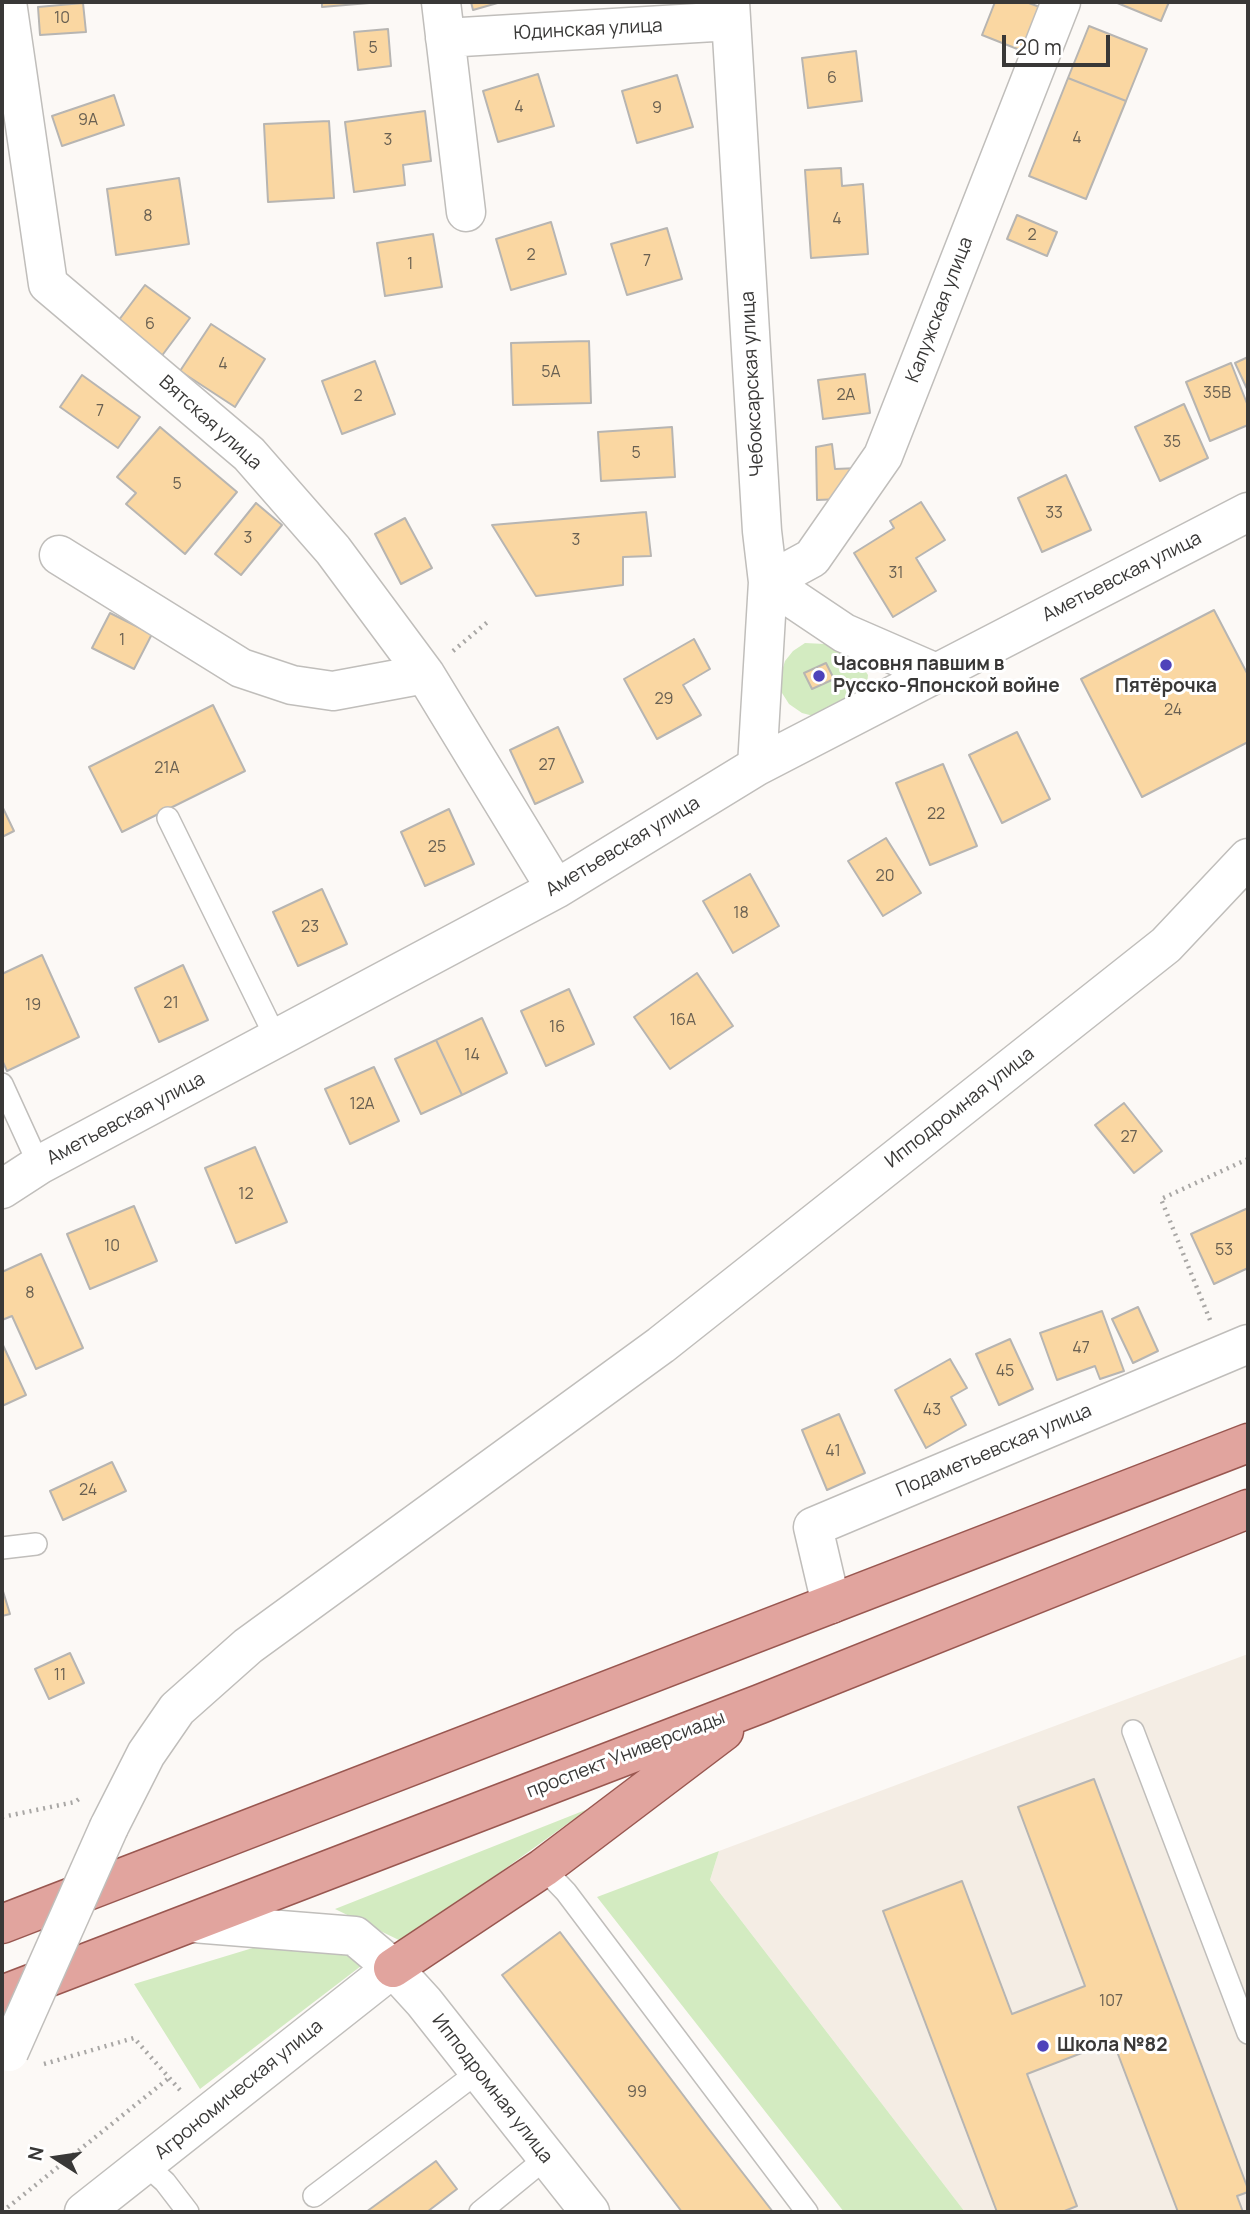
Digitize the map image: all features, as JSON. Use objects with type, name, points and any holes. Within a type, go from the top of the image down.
[{"type":"main road","points":[[2,1924],[1248,1443]]},
{"type":"main road","name":"проспект Универсиады","points":[[2,1995],[760,1704],[1248,1509]]},
{"type":"main road","points":[[393,1968],[543,1868],[760,1704]]},
{"type":"street","name":"Вятская улица","points":[[7,2],[48,284],[249,454],[333,550],[425,674],[556,889]]},
{"type":"street","name":"Калужская улица","points":[[768,582],[812,558],[883,456],[1061,2]]},
{"type":"street","name":"Чебоксарская улица","points":[[730,12],[762,531],[768,582],[757,766]]},
{"type":"street","name":"Юдинская улица","points":[[466,212],[443,20],[730,12]]},
{"type":"street","name":"Аметьевская улица","points":[[2,1189],[39,1165],[556,889],[757,766],[1248,512]]},
{"type":"street","points":[[60,555],[241,668],[292,685],[333,691],[425,674]]},
{"type":"street","points":[[768,582],[844,633],[936,673]]},
{"type":"street","name":"Ипподромная улица","points":[[16,2062],[110,1827],[146,1754],[177,1709],[248,1646],[661,1345],[1166,945],[1248,858]]},
{"type":"street","name":"Подаметьевская улица","points":[[831,1604],[813,1527],[1236,1349]]},
{"type":"street","name":"Ипподромная улица","points":[[193,1923],[355,1936],[393,1968],[424,2002],[590,2212]]},
{"type":"street","name":"Агрономическая улица","points":[[84,2212],[393,1968]]},
{"type":"lane","points":[[168,818],[276,1038]]},
{"type":"lane","points":[[2,1084],[39,1165]]},
{"type":"lane","points":[[2,1548],[36,1544]]},
{"type":"lane","points":[[1133,1731],[1248,2033]]},
{"type":"lane","points":[[543,1868],[566,1892],[807,2212]]},
{"type":"lane","points":[[314,2196],[478,2072]]},
{"type":"lane","points":[[480,2212],[547,2158]]},
{"type":"lane","points":[[146,2165],[188,2212]]},
{"type":"path","points":[[425,674],[490,620]]},
{"type":"path","points":[[1236,1349],[1161,1199],[1248,1159]]},
{"type":"path","points":[[2,1817],[75,1801]]},
{"type":"path","points":[[16,2062],[134,2038]]},
{"type":"path","points":[[2,2212],[169,2078]]},
{"type":"shaded area","name":"Школа №82","points":[[1248,1654],[1248,2212],[965,2212],[710,1880],[719,1851]]},
{"type":"green space","points":[[805,643],[825,644],[857,659],[868,675],[866,693],[821,718],[802,713],[789,704],[782,693],[780,677],[785,661]]},
{"type":"green space","points":[[588,1809],[403,1942],[335,1909]]},
{"type":"green space","points":[[719,1851],[710,1880],[965,2212],[844,2212],[597,1897]]},
{"type":"green space","points":[[289,1937],[347,1947],[365,1963],[200,2089],[134,1984]]},
{"type":"building","points":[[322,2],[381,2],[322,7]]},
{"type":"building","points":[[471,2],[501,2],[473,10]]},
{"type":"building","points":[[995,2],[1026,2],[1048,10],[1030,54],[982,35]]},
{"type":"building","points":[[1115,2],[1169,2],[1161,21]]},
{"type":"building","points":[[83,3],[86,32],[40,35],[38,7]]},
{"type":"building","points":[[1089,26],[1147,49],[1126,101],[1068,78]]},
{"type":"building","points":[[388,29],[391,66],[358,70],[354,32]]},
{"type":"building","points":[[856,51],[862,101],[808,108],[802,58]]},
{"type":"building","points":[[538,74],[554,126],[498,142],[483,91]]},
{"type":"building","points":[[677,75],[693,127],[637,143],[622,91]]},
{"type":"building","points":[[1068,78],[1126,101],[1086,199],[1029,176]]},
{"type":"building","points":[[114,95],[124,125],[62,146],[52,116]]},
{"type":"building","points":[[425,111],[431,161],[403,165],[405,185],[354,192],[345,122]]},
{"type":"building","points":[[329,121],[334,198],[268,202],[264,124]]},
{"type":"building","points":[[841,168],[842,186],[863,184],[868,254],[811,258],[805,170]]},
{"type":"building","points":[[179,178],[189,244],[116,255],[107,189]]},
{"type":"building","points":[[1017,215],[1057,232],[1047,256],[1007,239]]},
{"type":"building","points":[[551,222],[566,274],[511,290],[496,239]]},
{"type":"building","points":[[667,228],[682,279],[627,295],[611,244]]},
{"type":"building","points":[[433,234],[442,287],[385,296],[377,243]]},
{"type":"building","points":[[145,285],[190,318],[155,365],[110,332]]},
{"type":"building","points":[[211,324],[265,359],[235,407],[180,371]]},
{"type":"building","points":[[589,341],[591,403],[513,405],[511,343]]},
{"type":"building","points":[[1248,357],[1248,391],[1235,363]]},
{"type":"building","points":[[375,361],[395,414],[342,434],[322,381]]},
{"type":"building","points":[[1231,363],[1248,406],[1248,425],[1210,441],[1186,382]]},
{"type":"building","points":[[865,374],[870,413],[823,419],[818,380]]},
{"type":"building","points":[[82,375],[140,417],[118,448],[60,407]]},
{"type":"building","points":[[1184,404],[1208,458],[1160,481],[1135,427]]},
{"type":"building","points":[[160,427],[237,492],[185,554],[126,504],[136,493],[117,477]]},
{"type":"building","points":[[672,427],[675,477],[601,481],[598,432]]},
{"type":"building","points":[[832,444],[835,469],[859,468],[841,499],[817,500],[816,447]]},
{"type":"building","points":[[1066,475],[1091,530],[1042,552],[1018,498]]},
{"type":"building","points":[[921,502],[945,540],[916,558],[936,591],[893,617],[854,553],[894,528],[890,521]]},
{"type":"building","points":[[256,503],[282,525],[241,575],[215,554]]},
{"type":"building","points":[[646,512],[651,556],[623,557],[623,585],[536,596],[492,525]]},
{"type":"building","points":[[405,518],[432,568],[401,584],[375,534]]},
{"type":"building","points":[[1214,610],[1248,675],[1248,742],[1142,797],[1081,679]]},
{"type":"building","points":[[110,613],[152,634],[134,669],[92,648]]},
{"type":"building","points":[[694,639],[710,669],[683,685],[701,715],[657,739],[624,679]]},
{"type":"building","name":"Часовня павшим в Русско-Японской войне","points":[[826,663],[834,679],[812,689],[804,673]]},
{"type":"building","points":[[213,705],[245,771],[122,832],[89,767]]},
{"type":"building","points":[[558,727],[583,782],[535,804],[510,750]]},
{"type":"building","points":[[1017,732],[1050,799],[1002,823],[969,755]]},
{"type":"building","points":[[943,764],[977,846],[930,865],[896,783]]},
{"type":"building","points":[[2,806],[14,831],[2,837]]},
{"type":"building","points":[[449,809],[474,864],[425,886],[401,832]]},
{"type":"building","points":[[886,838],[921,893],[883,916],[848,861]]},
{"type":"building","points":[[750,874],[779,926],[733,953],[703,901]]},
{"type":"building","points":[[322,889],[347,944],[298,966],[273,912]]},
{"type":"building","points":[[42,955],[79,1037],[7,1071],[2,1060],[2,974]]},
{"type":"building","points":[[183,965],[208,1020],[159,1042],[135,988]]},
{"type":"building","points":[[697,973],[733,1026],[670,1069],[634,1017]]},
{"type":"building","points":[[569,989],[594,1044],[546,1066],[521,1011]]},
{"type":"building","points":[[482,1018],[507,1073],[462,1095],[436,1040]]},
{"type":"building","points":[[436,1040],[462,1095],[421,1114],[395,1059]]},
{"type":"building","points":[[374,1067],[399,1121],[350,1144],[325,1089]]},
{"type":"building","points":[[1124,1103],[1162,1151],[1134,1173],[1095,1125]]},
{"type":"building","points":[[255,1147],[287,1222],[236,1243],[205,1168]]},
{"type":"building","points":[[134,1206],[157,1261],[90,1289],[67,1234]]},
{"type":"building","points":[[1248,1208],[1248,1268],[1214,1284],[1191,1234]]},
{"type":"building","points":[[41,1254],[83,1348],[36,1369],[12,1316],[2,1320],[2,1272]]},
{"type":"building","points":[[1138,1307],[1158,1351],[1133,1363],[1112,1319]]},
{"type":"building","points":[[1102,1311],[1124,1371],[1100,1379],[1095,1366],[1057,1380],[1040,1333]]},
{"type":"building","points":[[1010,1339],[1033,1389],[999,1405],[976,1354]]},
{"type":"building","points":[[2,1343],[26,1395],[2,1406]]},
{"type":"building","points":[[950,1359],[967,1388],[951,1397],[966,1425],[926,1448],[895,1390]]},
{"type":"building","points":[[839,1414],[865,1473],[827,1490],[802,1430]]},
{"type":"building","points":[[112,1462],[126,1491],[63,1520],[50,1491]]},
{"type":"building","points":[[2,1588],[10,1614],[2,1616]]},
{"type":"building","points":[[70,1653],[84,1683],[49,1699],[35,1669]]},
{"type":"building","points":[[1094,1779],[1248,2189],[1248,2192],[1237,2196],[1243,2212],[1178,2212],[1113,2041],[1027,2074],[1077,2206],[1062,2212],[997,2212],[883,1911],[962,1881],[1012,2014],[1085,1986],[1018,1807]]},
{"type":"building","points":[[560,1932],[773,2212],[682,2212],[502,1975]]},
{"type":"building","points":[[436,2161],[457,2189],[427,2212],[366,2212]]},
{"type":"place","name":"Пятёрочка","points":[[1166,665]]},
{"type":"place","name":"Часовня павшим в Русско-Японской войне","points":[[819,676]]},
{"type":"place","name":"Школа №82","points":[[1043,2046]]}]
